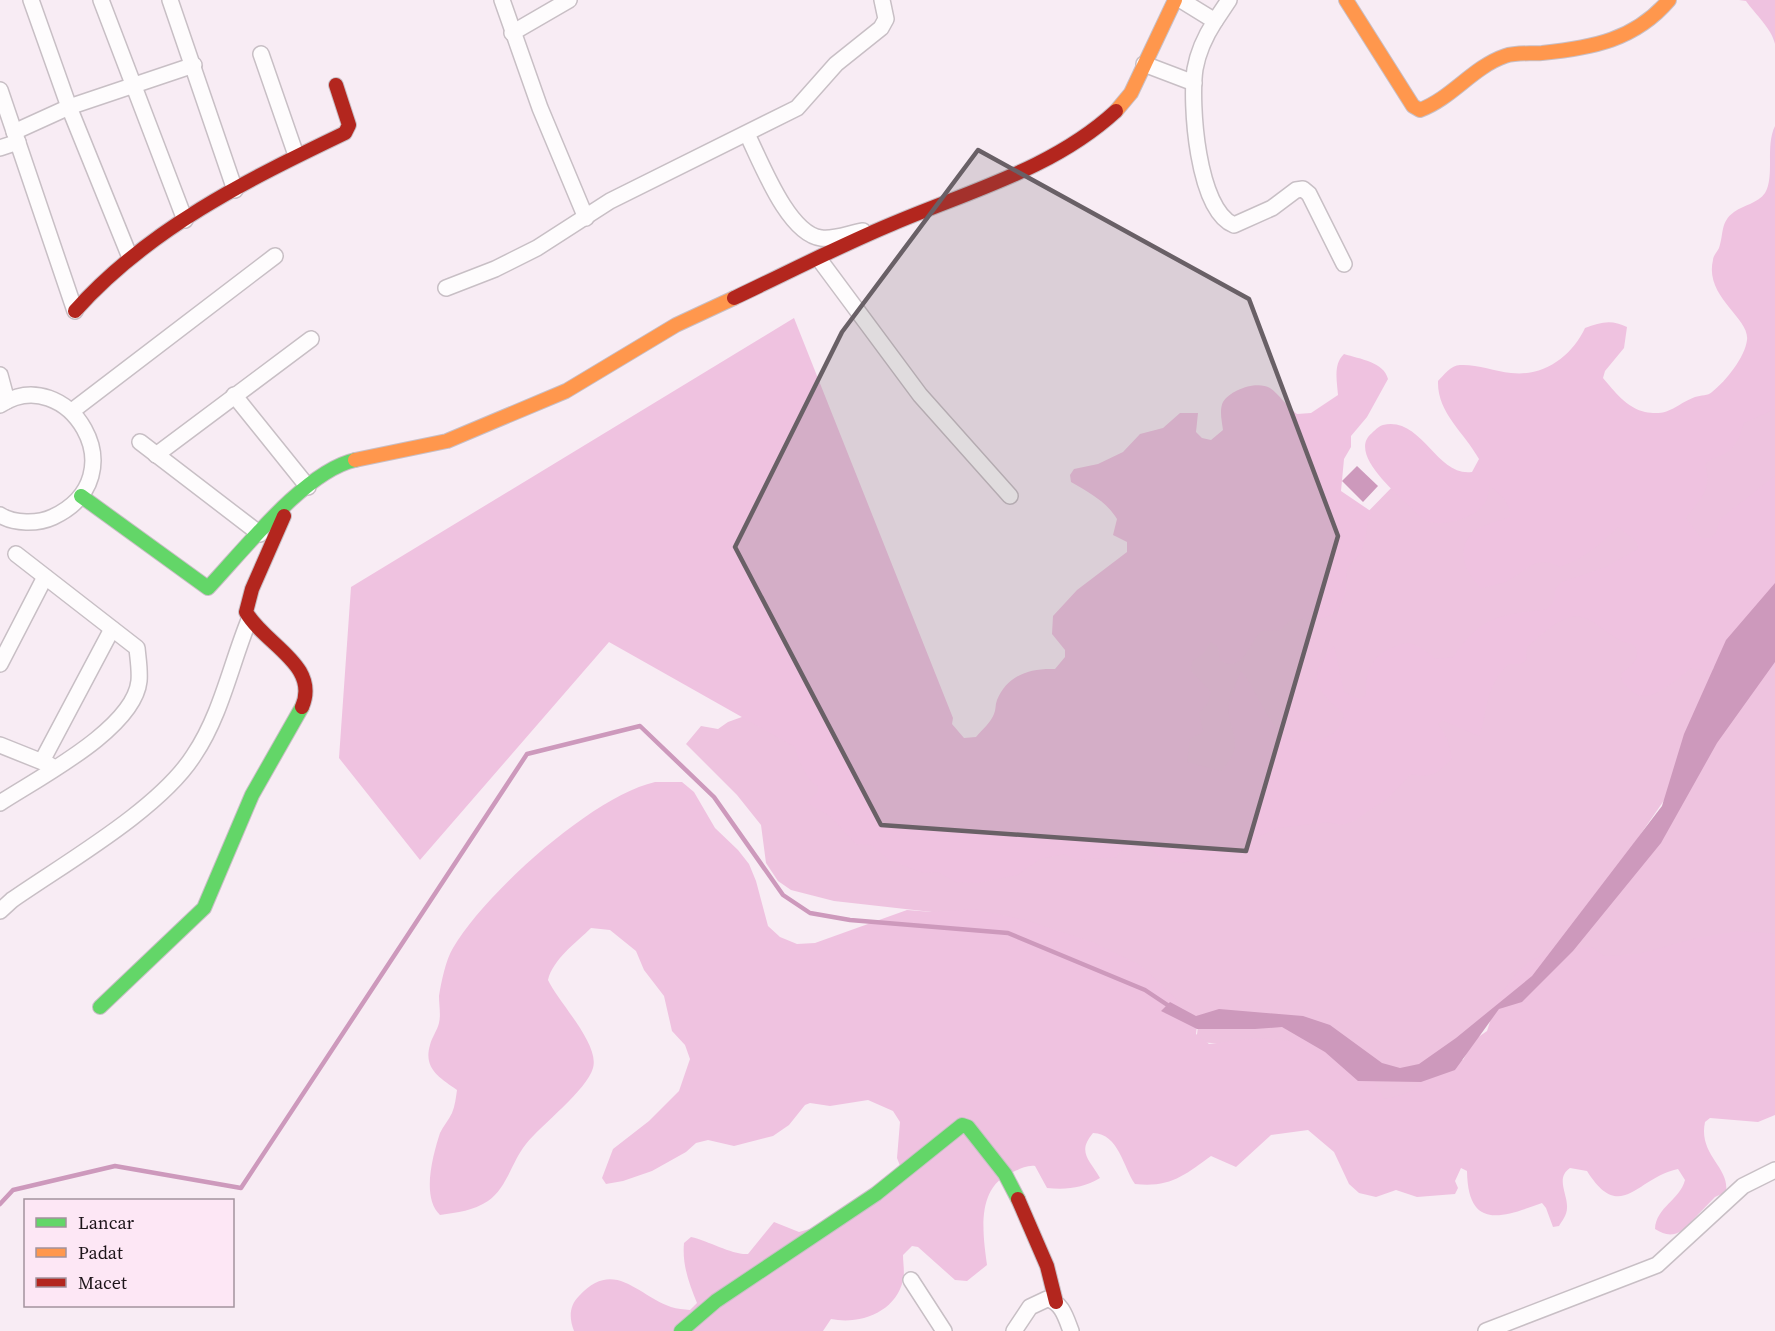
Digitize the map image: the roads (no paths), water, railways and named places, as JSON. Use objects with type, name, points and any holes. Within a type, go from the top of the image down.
[{"type":"street","points":[[31,0],[69,107],[129,255]]},
{"type":"street","points":[[101,0],[184,219]]},
{"type":"street","points":[[170,0],[236,190]]},
{"type":"street","points":[[502,0],[512,33],[552,138],[586,218]]},
{"type":"street","points":[[512,33],[569,0]]},
{"type":"street","points":[[446,288],[526,253],[586,218],[610,201],[747,135],[797,108],[836,64],[880,28],[886,15],[882,0]]},
{"type":"street","points":[[81,496],[208,588],[290,501],[348,462],[447,441],[528,409],[599,373],[676,325],[891,224],[1039,165],[1072,146],[1122,106],[1175,0]]},
{"type":"street","points":[[1181,0],[1215,21]]},
{"type":"street","points":[[1229,0],[1203,42],[1194,83],[1195,121],[1201,166],[1219,215],[1234,225],[1272,208],[1296,190],[1303,189],[1309,194],[1344,264]]},
{"type":"street","points":[[1346,0],[1413,106],[1420,110],[1440,101],[1498,59],[1509,54],[1549,52],[1619,37],[1642,26],[1655,16],[1668,0]]},
{"type":"street","points":[[261,54],[296,155]]},
{"type":"street","points":[[1144,64],[1194,83]]},
{"type":"street","points":[[0,148],[69,107],[131,84],[194,65]]},
{"type":"street","points":[[75,311],[96,284],[129,255],[184,219],[296,155],[349,129],[336,85]]},
{"type":"street","points":[[0,90],[4,115],[16,137],[75,311]]},
{"type":"street","points":[[747,135],[793,220],[809,235],[823,238],[891,224]]},
{"type":"street","points":[[72,411],[275,256]]},
{"type":"street","points":[[819,259],[920,395],[1010,496]]},
{"type":"street","points":[[156,455],[311,339]]},
{"type":"street","points":[[0,375],[3,403],[29,396],[51,400],[72,411],[86,429],[93,452],[91,475],[81,496],[66,511],[46,520],[25,522],[0,514]]},
{"type":"street","points":[[234,395],[308,487]]},
{"type":"street","points":[[140,442],[260,534]]},
{"type":"street","points":[[100,1007],[168,947],[210,902],[251,797],[303,705],[309,690],[306,680],[249,620],[246,612],[247,602],[290,501]]},
{"type":"street","points":[[0,803],[57,768],[101,736],[125,711],[139,682],[137,648],[16,554]]},
{"type":"street","points":[[0,664],[45,577]]},
{"type":"street","points":[[0,911],[12,900],[137,812],[181,773],[208,733],[249,620]]},
{"type":"street","points":[[42,762],[112,629]]},
{"type":"street","points":[[0,746],[57,768]]},
{"type":"street","points":[[681,1331],[716,1301],[876,1194],[962,1125],[968,1127],[1011,1183],[1047,1266],[1056,1302],[1071,1331]]},
{"type":"street","points":[[1486,1331],[1657,1265],[1743,1186],[1775,1170]]},
{"type":"street","points":[[911,1280],[944,1331]]},
{"type":"street","points":[[1014,1331],[1036,1303],[1047,1299],[1056,1302]]},
{"type":"waterway","points":[[0,1204],[13,1190],[115,1166],[241,1188],[527,754],[640,726],[714,797],[783,895],[810,913],[850,920],[1008,933],[1145,990],[1172,1008]]}]
